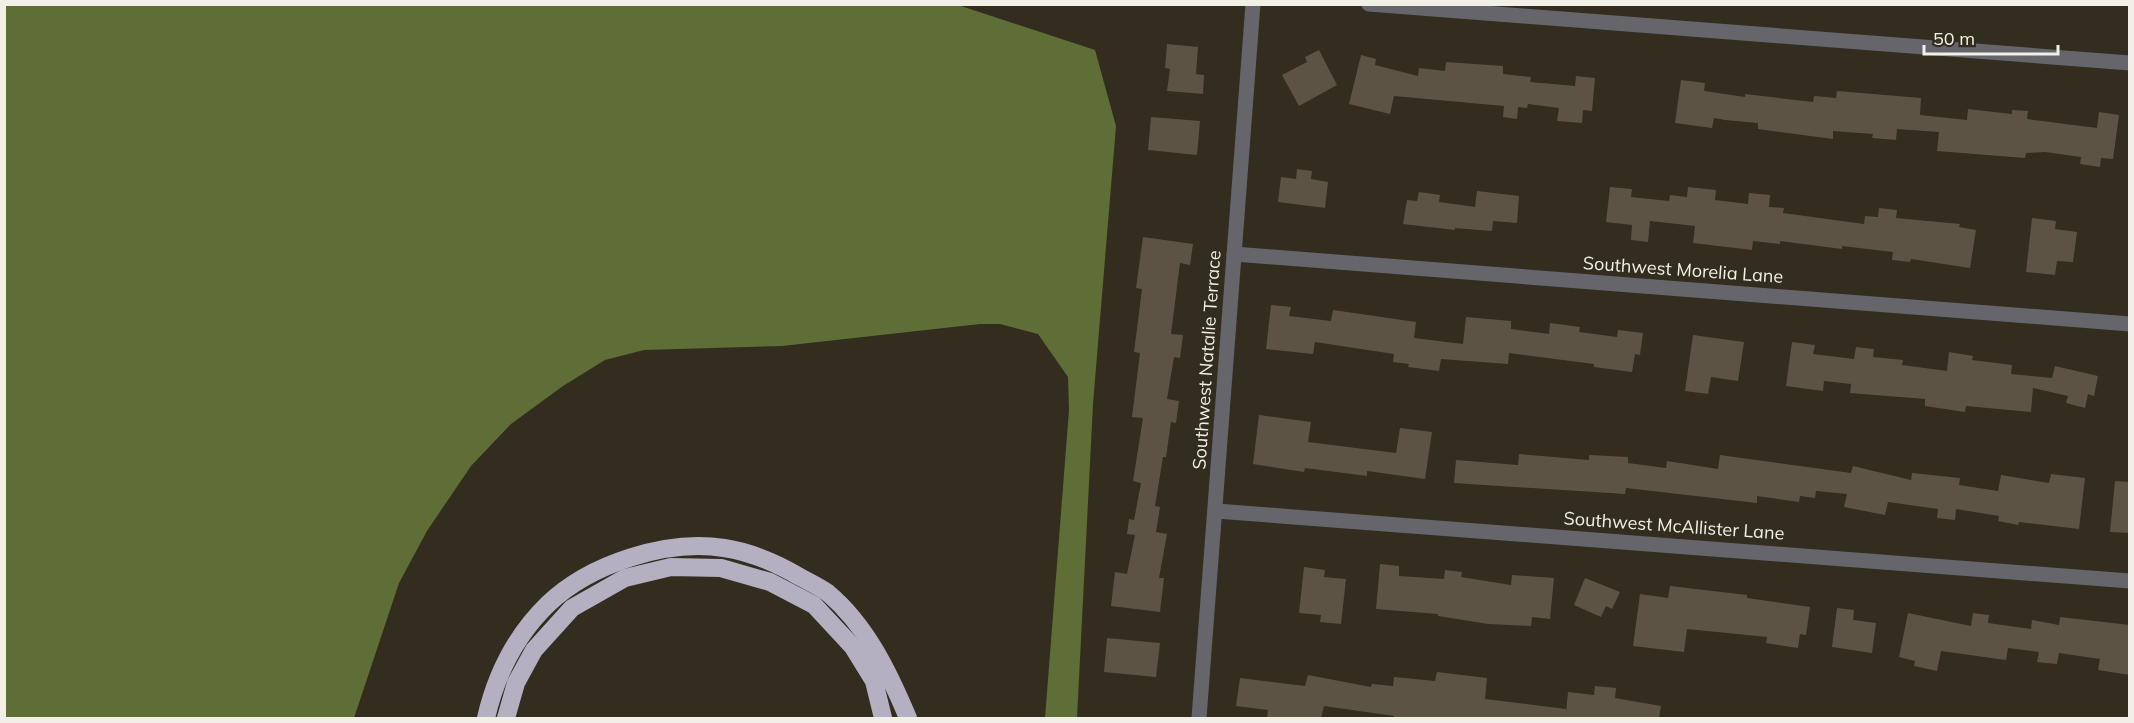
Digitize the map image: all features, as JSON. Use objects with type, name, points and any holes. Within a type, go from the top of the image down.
[{"type":"highway","points":[[486,718],[494,686],[515,644],[548,604],[602,566],[664,548],[724,548],[778,564],[827,592],[860,626],[890,676],[908,718]]},
{"type":"highway","points":[[506,718],[516,683],[534,650],[572,608],[626,578],[670,567],[721,568],[770,582],[814,605],[853,647],[874,681],[883,718]]},
{"type":"street","name":"Southwest Natalie Terrace","points":[[1199,718],[1253,4]]},
{"type":"street","points":[[1369,4],[2130,63]]},
{"type":"street","name":"Southwest Morelia Lane","points":[[1234,254],[2130,324]]},
{"type":"street","name":"Southwest McAllister Lane","points":[[1216,511],[2130,580]]},
{"type":"green space","points":[[5,5],[958,5],[1095,50],[1116,126],[1093,404],[1077,718],[1045,718],[1069,410],[1068,377],[1038,334],[1000,324],[980,324],[782,346],[644,350],[605,360],[563,386],[511,424],[471,466],[427,531],[399,583],[354,718],[5,718]]},
{"type":"building","points":[[1167,44],[1198,47],[1196,74],[1204,75],[1203,94],[1167,91],[1170,69],[1165,68]]},
{"type":"building","points":[[1319,50],[1337,85],[1299,106],[1282,75],[1307,62],[1305,57]]},
{"type":"building","points":[[1361,55],[1376,59],[1375,65],[1418,76],[1419,68],[1445,71],[1446,62],[1503,66],[1503,74],[1531,77],[1530,82],[1575,86],[1576,76],[1595,78],[1592,111],[1583,110],[1582,123],[1557,121],[1559,108],[1528,104],[1527,108],[1518,107],[1517,119],[1503,117],[1504,106],[1394,96],[1390,114],[1349,104]]},
{"type":"building","points":[[1681,80],[1705,83],[1704,91],[1745,97],[1745,94],[1813,102],[1814,96],[1836,98],[1837,91],[1921,98],[1920,115],[1967,120],[1968,109],[2012,114],[2012,110],[2028,111],[2027,119],[2097,128],[2099,112],[2119,115],[2113,159],[2101,158],[2100,167],[2080,164],[2081,157],[2045,152],[2026,153],[2025,158],[1937,151],[1939,132],[1897,129],[1896,140],[1872,138],[1873,134],[1833,131],[1833,139],[1758,129],[1758,123],[1714,118],[1712,128],[1675,123]]},
{"type":"building","points":[[1151,117],[1200,121],[1197,155],[1148,150]]},
{"type":"building","points":[[1297,169],[1312,171],[1311,179],[1328,182],[1325,208],[1278,202],[1281,177],[1296,179]]},
{"type":"building","points":[[1610,187],[1632,189],[1631,197],[1669,201],[1670,195],[1687,197],[1688,187],[1716,190],[1715,200],[1748,204],[1749,193],[1770,195],[1769,207],[1784,208],[1783,213],[1864,224],[1865,216],[1878,217],[1879,208],[1897,210],[1896,218],[1960,224],[1959,227],[1976,230],[1970,268],[1911,259],[1910,262],[1892,260],[1893,252],[1842,246],[1842,249],[1780,241],[1780,244],[1753,241],[1752,250],[1693,243],[1695,226],[1650,221],[1648,242],[1631,240],[1632,225],[1606,222]]},
{"type":"building","points":[[1477,191],[1519,196],[1517,223],[1493,221],[1492,231],[1455,228],[1455,230],[1403,224],[1407,200],[1417,201],[1419,192],[1440,195],[1439,202],[1475,207]]},
{"type":"building","points":[[2032,218],[2056,221],[2055,229],[2077,232],[2073,262],[2057,261],[2055,275],[2026,272]]},
{"type":"building","points":[[1143,237],[1193,244],[1190,265],[1180,263],[1171,334],[1183,335],[1180,358],[1174,357],[1167,399],[1179,401],[1176,423],[1171,422],[1166,457],[1163,457],[1155,506],[1160,507],[1156,532],[1167,534],[1159,578],[1164,578],[1160,612],[1111,606],[1115,572],[1127,574],[1135,535],[1127,534],[1129,519],[1134,520],[1141,483],[1133,481],[1143,418],[1132,417],[1140,353],[1134,352],[1142,289],[1136,288]]},
{"type":"building","points":[[1271,305],[1291,307],[1289,316],[1331,321],[1333,310],[1416,322],[1414,338],[1463,344],[1466,317],[1511,321],[1511,329],[1549,334],[1550,323],[1580,327],[1579,332],[1617,337],[1618,330],[1643,333],[1640,355],[1635,354],[1632,372],[1594,367],[1594,364],[1509,353],[1508,364],[1441,359],[1439,371],[1408,367],[1409,364],[1393,362],[1394,354],[1315,342],[1313,354],[1266,349]]},
{"type":"building","points":[[1693,335],[1744,342],[1738,381],[1711,377],[1708,394],[1685,391]]},
{"type":"building","points":[[1792,342],[1815,345],[1813,354],[1854,359],[1856,347],[1874,349],[1873,357],[1903,360],[1902,365],[1947,371],[1949,352],[1973,356],[1972,360],[2012,365],[2011,374],[2052,378],[2055,366],[2098,376],[2094,396],[2088,394],[2085,408],[2066,403],[2068,396],[2033,388],[2031,412],[1966,406],[1965,412],[1925,406],[1925,399],[1850,393],[1851,384],[1824,381],[1823,391],[1786,386]]},
{"type":"building","points":[[1259,415],[1311,422],[1308,442],[1396,453],[1400,428],[1432,432],[1425,479],[1367,471],[1367,476],[1305,468],[1304,472],[1253,464]]},
{"type":"building","points":[[1519,454],[1589,460],[1589,455],[1628,457],[1628,463],[1666,468],[1667,461],[1718,469],[1720,455],[1851,473],[1853,466],[1911,480],[1912,473],[1960,478],[1959,485],[1998,491],[2001,475],[2049,483],[2051,474],[2085,478],[2079,529],[2019,522],[2018,525],[1998,521],[1999,516],[1956,509],[1955,520],[1937,518],[1938,509],[1888,502],[1885,515],[1844,507],[1847,494],[1816,491],[1815,498],[1800,496],[1799,502],[1757,496],[1757,503],[1626,488],[1625,494],[1454,483],[1456,460],[1518,465]]},
{"type":"building","points":[[2115,481],[2130,482],[2130,533],[2110,532]]},
{"type":"building","points":[[1380,564],[1399,566],[1399,576],[1444,579],[1445,570],[1462,572],[1461,577],[1511,585],[1512,575],[1554,578],[1550,619],[1532,617],[1531,626],[1488,624],[1438,616],[1438,614],[1376,609]]},
{"type":"building","points":[[1304,567],[1325,570],[1324,577],[1346,579],[1341,624],[1320,622],[1321,615],[1299,613]]},
{"type":"building","points":[[1585,578],[1620,592],[1612,609],[1606,606],[1601,617],[1574,605]]},
{"type":"building","points":[[1670,586],[1747,595],[1747,598],[1810,607],[1806,635],[1800,634],[1798,648],[1766,643],[1767,637],[1687,629],[1684,652],[1633,646],[1640,594],[1668,598]]},
{"type":"building","points":[[1837,608],[1854,610],[1853,620],[1876,623],[1872,653],[1832,647]]},
{"type":"building","points":[[1908,613],[1971,626],[1973,613],[1989,615],[1988,623],[2031,629],[2032,620],[2059,625],[2060,617],[2130,625],[2130,675],[2098,670],[2100,659],[2059,653],[2057,664],[2037,662],[2039,652],[2008,648],[2006,660],[1941,651],[1937,671],[1914,666],[1915,661],[1899,657]]},
{"type":"building","points":[[1107,638],[1160,643],[1156,677],[1104,672]]},
{"type":"building","points":[[1437,672],[1487,678],[1485,699],[1566,709],[1566,713],[1568,692],[1594,695],[1595,686],[1616,688],[1615,698],[1661,706],[1659,718],[1394,718],[1394,716],[1324,706],[1321,718],[1267,718],[1268,710],[1236,706],[1240,678],[1305,686],[1308,675],[1371,687],[1372,684],[1393,686],[1394,677],[1435,681]]}]
